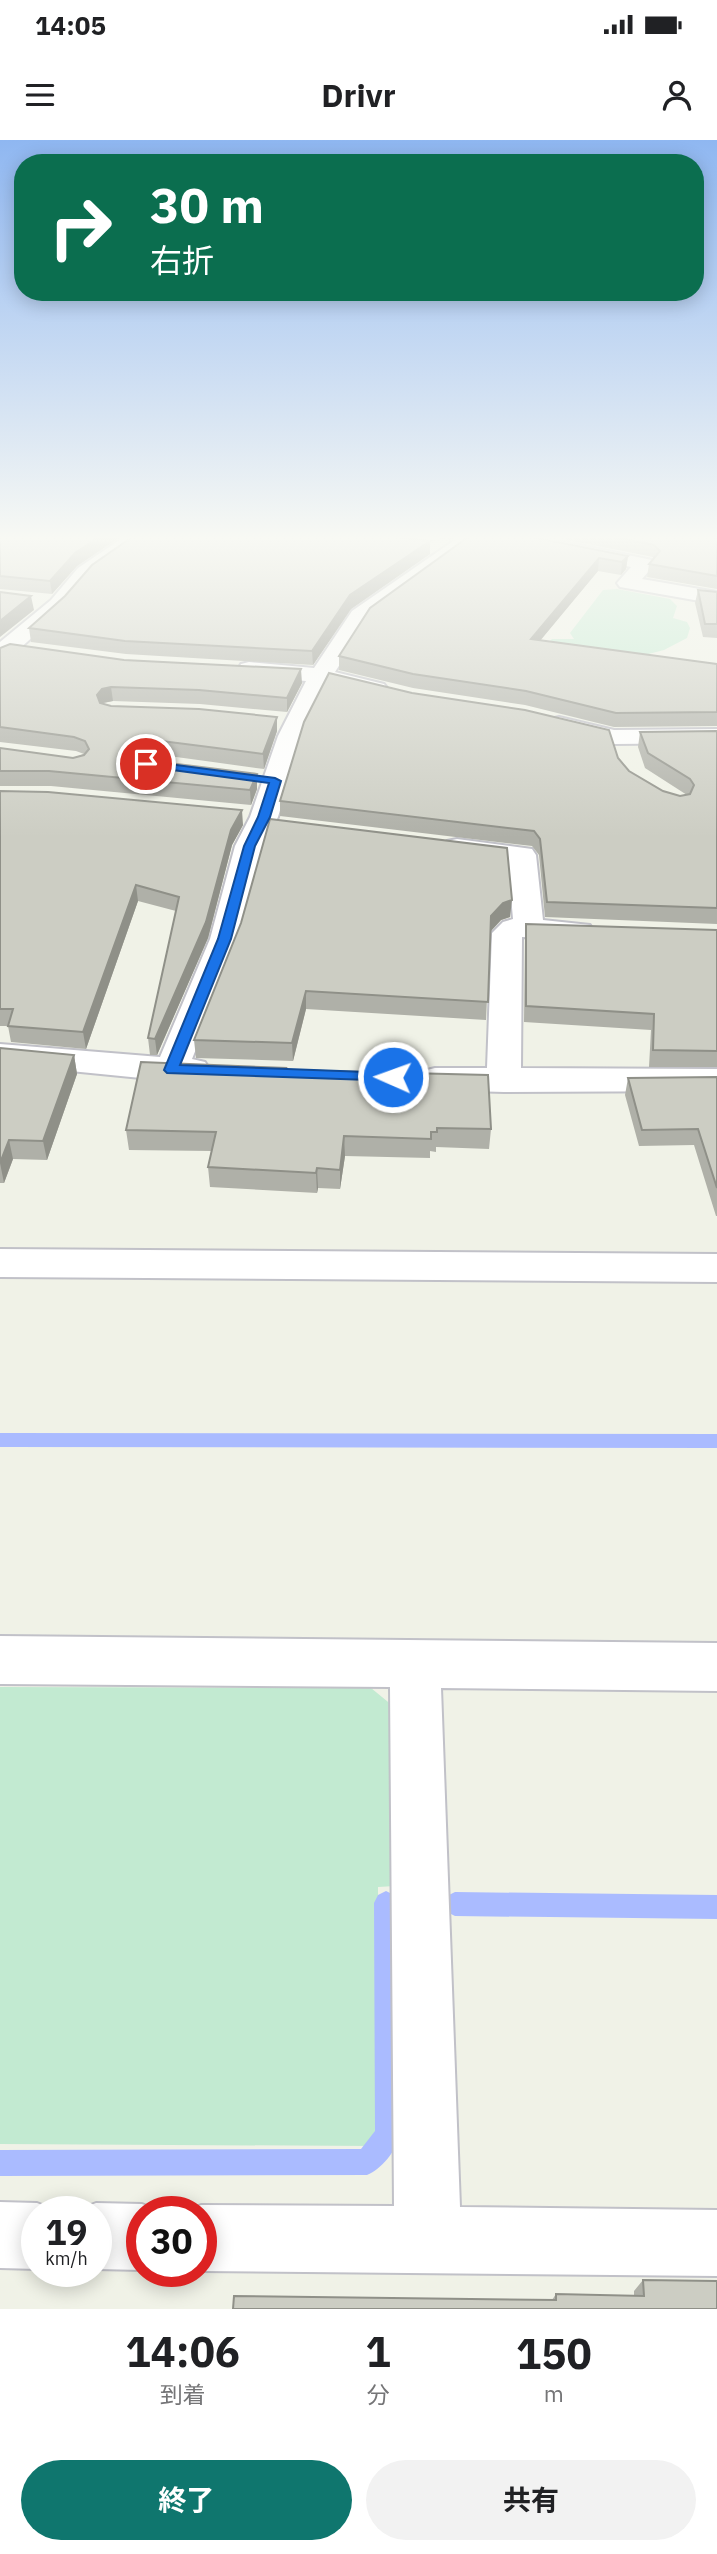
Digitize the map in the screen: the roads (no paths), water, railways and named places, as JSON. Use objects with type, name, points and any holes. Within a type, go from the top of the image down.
[{"type":"street","points":[[3,650],[19,636]]},
{"type":"street","points":[[172,1070],[225,939],[249,846],[262,821],[262,779],[321,675],[347,636]]},
{"type":"street","points":[[3,650],[34,652]]},
{"type":"street","points":[[220,668],[321,675],[401,695]]},
{"type":"street","points":[[535,718],[619,737],[717,736]]},
{"type":"street","points":[[269,721],[296,723]]},
{"type":"street","points":[[619,737],[628,762]]},
{"type":"street","points":[[431,845],[522,855],[528,928]]},
{"type":"street","points":[[504,1081],[507,933],[514,928],[604,932]]},
{"type":"street","points":[[0,1054],[172,1070],[227,1072]]},
{"type":"street","points":[[407,1078],[504,1081],[717,1080]]},
{"type":"street","points":[[0,1263],[717,1268]]},
{"type":"street","points":[[0,1660],[717,1667]]},
{"type":"street","points":[[415,1664],[428,2240]]},
{"type":"street","points":[[0,2235],[21,2236]]},
{"type":"street","points":[[217,2238],[717,2243]]},
{"type":"waterway","points":[[0,1440],[717,1441]]},
{"type":"waterway","points":[[0,2163],[367,2162],[388,2136],[386,1903]]},
{"type":"waterway","points":[[455,1904],[717,1907]]}]
